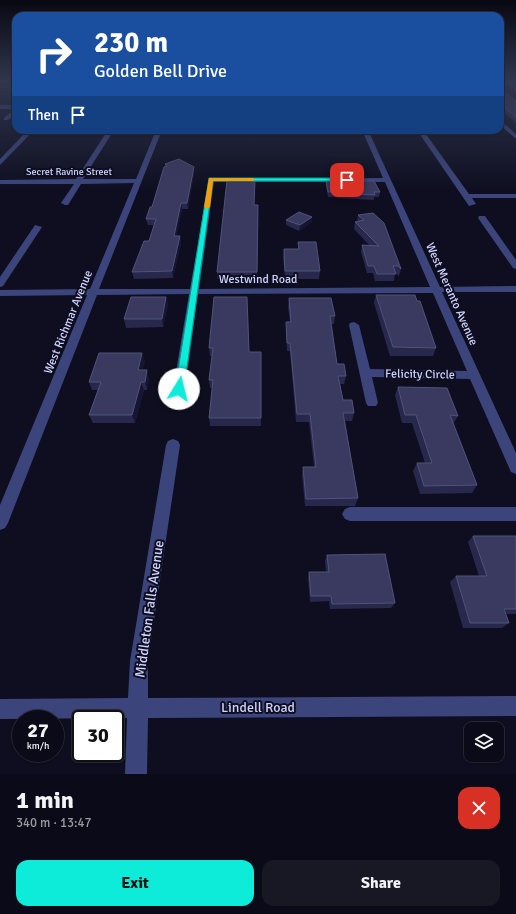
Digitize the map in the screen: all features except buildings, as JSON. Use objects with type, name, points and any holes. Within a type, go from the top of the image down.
[{"type":"street","points":[[504,126],[516,137]]},
{"type":"street","points":[[0,162],[27,134]]},
{"type":"street","points":[[65,202],[108,134]]},
{"type":"street","name":"West Richmar Avenue","points":[[0,523],[157,134]]},
{"type":"street","name":"West Meranto Avenue","points":[[367,134],[516,468]]},
{"type":"street","points":[[423,134],[472,204]]},
{"type":"street","points":[[179,389],[211,180],[386,180]]},
{"type":"street","name":"Secret Ravine Street","points":[[0,182],[139,181]]},
{"type":"street","points":[[466,196],[516,196]]},
{"type":"street","points":[[482,218],[516,266]]},
{"type":"street","points":[[0,284],[38,227]]},
{"type":"street","name":"Westwind Road","points":[[0,293],[437,291],[516,289]]},
{"type":"street","name":"Felicity Circle","points":[[354,325],[372,403]]},
{"type":"street","name":"Felicity Circle","points":[[365,373],[474,375]]},
{"type":"street","name":"Middleton Falls Avenue","points":[[136,774],[139,661],[173,445]]},
{"type":"street","points":[[350,514],[516,514]]},
{"type":"street","name":"Lindell Road","points":[[0,709],[516,706]]},
{"type":"slow traffic","points":[[207,207],[211,180],[253,180]]},
{"type":"route","points":[[179,389],[211,180],[347,180]]}]
